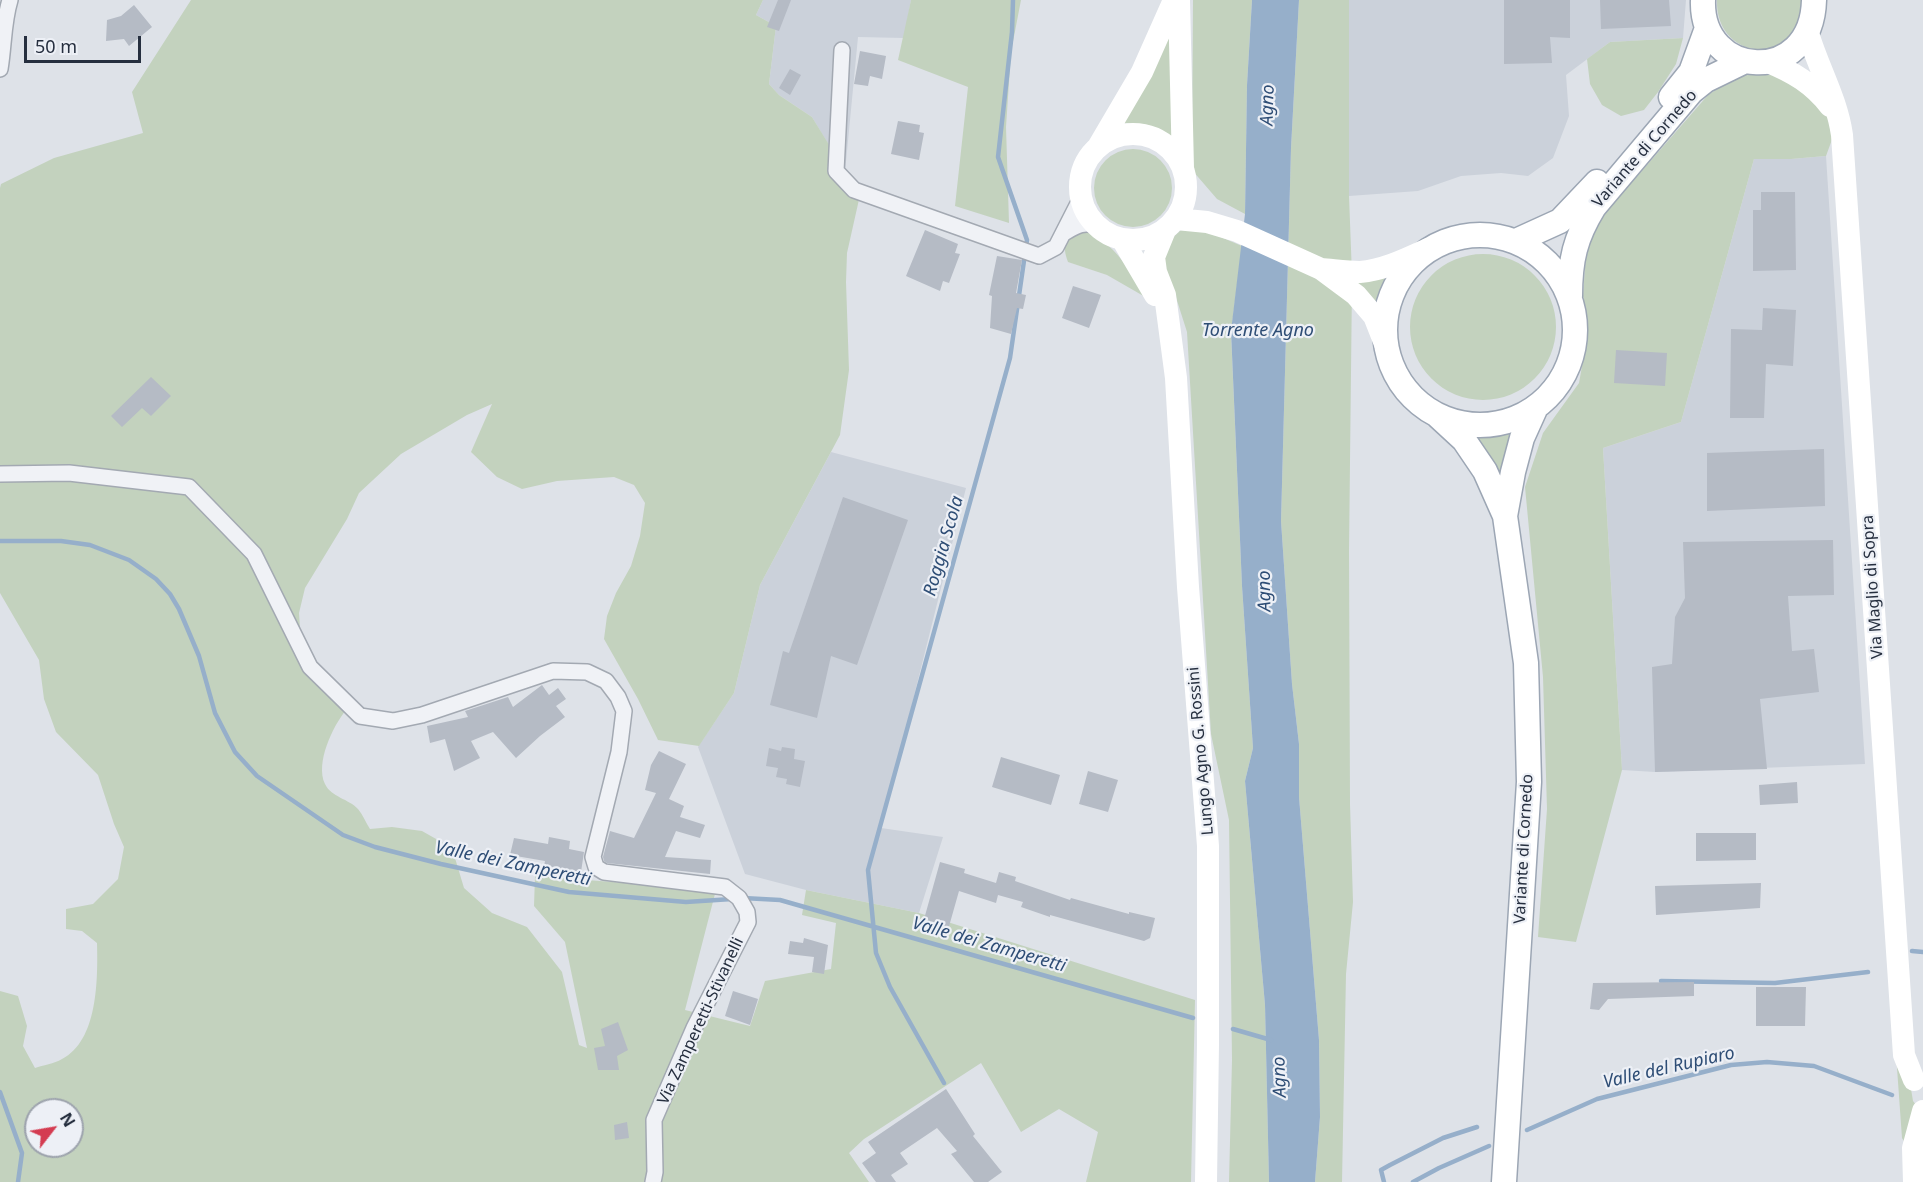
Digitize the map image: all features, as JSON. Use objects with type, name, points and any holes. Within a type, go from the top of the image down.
[{"type":"main road","points":[[1174,0],[1142,72],[1098,147],[1086,162],[1080,179],[1081,198],[1088,215],[1097,226],[1108,234],[1122,239],[1137,240],[1151,237],[1170,225],[1207,215]]},
{"type":"main road","name":"Lungo Agno G. Rossini","points":[[1179,0],[1186,196],[1154,257],[1156,272],[1165,294],[1176,383],[1188,587],[1208,846],[1206,1182]]},
{"type":"main road","points":[[1703,0],[1707,28],[1722,49],[1729,54],[1789,70],[1820,94],[1840,119]]},
{"type":"main road","points":[[1808,33],[1814,17],[1814,0]]},
{"type":"main road","name":"Variante di Cornedo","points":[[1516,241],[1560,221],[1581,201],[1682,85],[1691,72],[1707,28]]},
{"type":"main road","name":"Variante di Cornedo","points":[[1570,296],[1570,266],[1575,247],[1594,207],[1691,92],[1706,80],[1756,61],[1784,56],[1798,46],[1808,33]]},
{"type":"main road","name":"Via Maglio di Sopra","points":[[1808,33],[1840,119],[1904,1055],[1919,1075]]},
{"type":"main road","points":[[1098,147],[1113,138],[1129,134],[1146,136],[1162,143],[1175,154],[1207,215],[1321,269],[1356,295],[1374,316],[1396,376],[1414,399],[1438,416],[1464,440],[1485,471],[1505,516]]},
{"type":"main road","points":[[1321,269],[1359,272],[1375,270],[1393,265],[1456,237],[1486,234],[1516,241],[1539,254],[1557,273],[1570,296],[1576,327],[1572,358],[1558,385],[1536,407],[1514,420],[1488,425],[1462,424],[1438,416]]},
{"type":"main road","name":"Lungo Agno G. Rossini","points":[[1122,239],[1168,320]]},
{"type":"main road","points":[[1387,349],[1385,321],[1392,293],[1407,268],[1428,249]]},
{"type":"main road","points":[[1505,516],[1522,438],[1536,407]]},
{"type":"main road","name":"Variante di Cornedo","points":[[1504,1182],[1529,782],[1526,663],[1505,516]]},
{"type":"main road","points":[[1919,1075],[1912,1086],[1915,1098],[1923,1106]]},
{"type":"main road","points":[[1914,1182],[1913,1148],[1922,1121]]},
{"type":"street","points":[[0,69],[4,17],[10,0]]},
{"type":"street","points":[[842,50],[836,171],[854,190],[1039,256],[1056,247],[1081,198]]},
{"type":"street","points":[[1064,233],[1078,224],[1088,223],[1097,226]]},
{"type":"street","name":"Via Zamperetti-Stivanelli","points":[[0,474],[69,473],[189,486],[254,554],[310,667],[360,716],[393,721],[412,717],[553,671],[586,672],[606,681],[618,697],[624,711],[619,752],[593,857],[596,867],[604,872],[725,887],[739,898],[747,912],[748,922],[694,1028],[654,1120],[655,1172],[653,1182]]},
{"type":"shaded area","points":[[763,0],[911,0],[904,38],[858,37],[845,172],[812,117],[779,95],[769,84],[776,26],[756,15]]},
{"type":"shaded area","points":[[1349,0],[1686,0],[1683,38],[1610,42],[1566,75],[1569,116],[1553,158],[1528,176],[1501,173],[1461,176],[1418,191],[1349,196]]},
{"type":"shaded area","points":[[1826,156],[1865,764],[1655,772],[1622,770],[1603,448],[1681,422],[1754,159]]},
{"type":"shaded area","points":[[831,452],[966,488],[881,828],[943,837],[919,913],[806,890],[745,874],[698,747],[734,693],[760,585]]},
{"type":"green space","points":[[191,0],[763,0],[756,15],[776,26],[769,84],[779,95],[812,117],[860,195],[847,253],[849,370],[840,435],[760,585],[734,693],[699,746],[658,740],[604,639],[607,616],[616,593],[631,566],[640,536],[645,503],[634,485],[614,477],[557,481],[522,489],[497,477],[471,452],[492,404],[467,415],[401,454],[359,493],[347,519],[305,588],[299,613],[301,643],[346,710],[327,745],[322,766],[325,784],[331,792],[358,809],[370,829],[392,827],[422,831],[452,848],[464,888],[492,913],[527,927],[562,972],[579,1045],[587,1048],[565,942],[534,906],[535,876],[716,890],[685,1010],[750,1026],[765,981],[831,969],[836,923],[802,915],[806,890],[919,913],[1195,1000],[1191,1182],[1086,1182],[1098,1132],[1059,1109],[1021,1132],[981,1063],[864,1139],[849,1153],[869,1182],[0,1182],[0,991],[18,996],[27,1026],[23,1046],[35,1068],[59,1061],[74,1050],[83,1038],[93,1008],[96,991],[97,943],[82,931],[66,929],[66,909],[93,904],[118,879],[124,847],[98,775],[56,732],[44,699],[39,660],[0,593],[0,188],[1,184],[54,158],[143,133],[132,92]]},
{"type":"green space","points":[[911,0],[1021,0],[1011,52],[1006,127],[1009,223],[955,206],[968,87],[898,60]]},
{"type":"green space","points":[[1193,0],[1252,0],[1247,85],[1245,214],[1217,199],[1192,170]]},
{"type":"green space","points":[[1299,0],[1349,0],[1349,196],[1352,275],[1392,272],[1379,306],[1352,283],[1349,551],[1350,804],[1353,902],[1346,974],[1342,1182],[1315,1182],[1320,1117],[1319,1040],[1299,797],[1299,744],[1292,684],[1281,521],[1291,148]]},
{"type":"green space","points":[[1717,0],[1804,0],[1800,22],[1789,38],[1775,47],[1759,50],[1743,46],[1729,36],[1720,21]]},
{"type":"green space","points":[[1175,17],[1175,138],[1148,125],[1121,123]]},
{"type":"green space","points":[[1683,38],[1676,64],[1644,110],[1621,116],[1602,105],[1590,84],[1587,59],[1610,42]]},
{"type":"green space","points":[[1758,73],[1775,74],[1797,80],[1828,115],[1834,134],[1826,156],[1754,159],[1681,422],[1603,448],[1622,770],[1576,942],[1538,937],[1547,809],[1543,677],[1525,487],[1543,433],[1579,383],[1588,333],[1583,296],[1586,253],[1599,220],[1708,95],[1737,76]]},
{"type":"green space","points":[[1125,149],[1141,149],[1155,155],[1166,166],[1172,180],[1172,196],[1166,210],[1155,221],[1141,227],[1125,227],[1111,221],[1100,210],[1094,196],[1094,180],[1100,166],[1111,155]]},
{"type":"green space","points":[[1182,229],[1204,230],[1242,246],[1231,332],[1242,586],[1253,748],[1245,781],[1265,1005],[1269,1182],[1229,1182],[1232,1060],[1229,820],[1211,734],[1187,332],[1173,288],[1163,267],[1166,244]]},
{"type":"green space","points":[[1083,230],[1104,242],[1121,258],[1147,298],[1107,275],[1068,262],[1066,242],[1072,235]]},
{"type":"green space","points":[[1483,254],[1511,259],[1535,275],[1551,299],[1556,327],[1551,355],[1535,379],[1511,395],[1483,400],[1455,395],[1431,379],[1415,355],[1410,327],[1415,299],[1431,275],[1455,259]]},
{"type":"green space","points":[[1521,426],[1505,489],[1473,435],[1498,436]]},
{"type":"green space","points":[[1896,1054],[1910,1083],[1913,1101],[1919,1109],[1905,1143],[1902,1138]]},
{"type":"water","name":"Torrente Agno","points":[[1252,0],[1299,0],[1291,148],[1281,521],[1292,684],[1299,744],[1299,797],[1319,1040],[1320,1117],[1315,1182],[1269,1182],[1265,1005],[1245,781],[1253,748],[1242,586],[1231,331],[1245,214],[1247,85]]},
{"type":"building","points":[[778,0],[791,0],[779,31],[767,27]]},
{"type":"building","points":[[1504,0],[1570,0],[1570,38],[1550,37],[1552,63],[1504,64]]},
{"type":"building","points":[[1600,0],[1669,0],[1671,26],[1601,29]]},
{"type":"building","points":[[134,5],[152,27],[129,46],[124,39],[106,41],[107,20],[121,16]]},
{"type":"building","points":[[860,51],[886,56],[882,79],[870,76],[868,86],[854,84]]},
{"type":"building","points":[[790,69],[801,75],[790,95],[779,88]]},
{"type":"building","points":[[898,121],[920,125],[919,132],[924,133],[919,160],[891,154]]},
{"type":"building","points":[[1761,192],[1795,192],[1796,270],[1753,271],[1753,210],[1761,210]]},
{"type":"building","points":[[925,230],[958,244],[955,253],[960,254],[949,283],[943,281],[940,291],[906,276]]},
{"type":"building","points":[[997,256],[1022,260],[1016,293],[1026,295],[1023,309],[1017,308],[1011,334],[990,328],[992,296],[989,295]]},
{"type":"building","points":[[1073,286],[1101,295],[1089,328],[1062,318]]},
{"type":"building","points":[[1763,308],[1796,310],[1793,366],[1766,364],[1764,418],[1730,418],[1731,329],[1762,330]]},
{"type":"building","points":[[1616,350],[1667,353],[1665,386],[1614,383]]},
{"type":"building","points":[[151,377],[171,396],[151,416],[142,408],[122,427],[111,416]]},
{"type":"building","points":[[1824,449],[1825,506],[1707,511],[1707,453]]},
{"type":"building","points":[[843,497],[908,520],[857,665],[831,656],[817,718],[770,705],[783,651],[789,653]]},
{"type":"building","points":[[1833,540],[1834,595],[1788,596],[1792,651],[1814,649],[1819,692],[1760,699],[1767,769],[1655,772],[1652,667],[1672,664],[1675,617],[1685,598],[1683,542]]},
{"type":"building","points":[[542,685],[549,695],[558,688],[566,699],[556,706],[565,717],[516,758],[493,732],[471,741],[480,758],[454,771],[445,739],[430,743],[427,726],[468,717],[465,711],[508,697],[513,707]]},
{"type":"building","points":[[782,747],[795,749],[794,759],[805,761],[800,787],[786,784],[787,779],[776,777],[778,768],[766,766],[769,748],[781,751]]},
{"type":"building","points":[[659,751],[686,764],[669,799],[684,806],[680,817],[705,825],[700,838],[676,831],[665,857],[711,860],[710,874],[604,861],[610,831],[634,838],[656,793],[645,790],[651,765]]},
{"type":"building","points":[[1001,757],[1060,775],[1051,805],[992,787]]},
{"type":"building","points":[[1088,771],[1118,780],[1108,812],[1079,804]]},
{"type":"building","points":[[1797,782],[1798,803],[1760,805],[1759,785]]},
{"type":"building","points":[[1696,833],[1756,833],[1756,860],[1696,861]]},
{"type":"building","points":[[549,837],[570,841],[569,849],[584,852],[581,872],[544,866],[545,861],[510,855],[514,838],[548,844]]},
{"type":"building","points":[[940,862],[965,869],[964,873],[996,883],[999,872],[1016,877],[1015,881],[1070,900],[1071,898],[1129,914],[1129,912],[1155,918],[1150,938],[1144,941],[1050,915],[1050,917],[1021,907],[1023,902],[998,895],[996,903],[959,891],[946,937],[921,930]]},
{"type":"building","points":[[1761,883],[1760,908],[1656,915],[1655,886]]},
{"type":"building","points":[[804,938],[828,945],[824,974],[812,972],[814,957],[788,954],[790,941],[803,943]]},
{"type":"building","points":[[1694,982],[1694,996],[1608,999],[1599,1010],[1590,1009],[1593,983]]},
{"type":"building","points":[[1756,987],[1806,987],[1805,1026],[1756,1026]]},
{"type":"building","points":[[733,991],[758,999],[750,1025],[725,1016]]},
{"type":"building","points":[[618,1022],[628,1050],[617,1056],[619,1070],[598,1070],[594,1048],[605,1046],[601,1029]]},
{"type":"building","points":[[946,1089],[975,1134],[973,1136],[1002,1172],[988,1182],[974,1182],[951,1154],[957,1151],[937,1128],[900,1153],[908,1164],[891,1175],[896,1182],[876,1182],[862,1163],[876,1153],[868,1142]]},
{"type":"building","points":[[627,1122],[629,1138],[615,1140],[614,1125]]},
{"type":"waterway","name":"Roggia Scola","points":[[944,1083],[890,987],[876,953],[868,870],[1010,358],[1027,240],[998,157],[1012,32],[1013,0]]},
{"type":"waterway","name":"Valle dei Zamperetti","points":[[0,541],[61,541],[90,545],[129,560],[156,579],[170,594],[179,609],[199,656],[215,713],[235,752],[257,776],[343,835],[375,847],[441,864],[569,892],[686,902],[732,899]]},
{"type":"waterway","name":"Valle dei Zamperetti","points":[[743,898],[780,900],[1193,1018]]},
{"type":"waterway","points":[[1912,951],[1923,952]]},
{"type":"waterway","points":[[1661,981],[1775,983],[1868,972]]},
{"type":"waterway","name":"Valle dei Zamperetti","points":[[1233,1029],[1271,1040]]},
{"type":"waterway","name":"Valle del Rupiaro","points":[[1527,1130],[1597,1099],[1731,1065],[1767,1062],[1814,1066],[1892,1095]]},
{"type":"waterway","points":[[0,1092],[22,1153],[18,1182]]},
{"type":"waterway","points":[[1384,1182],[1381,1170],[1443,1138],[1477,1127]]},
{"type":"waterway","name":"Valle del Rupiaro","points":[[1413,1182],[1489,1146]]},
{"type":"water label","name":"Agno","points":[[1268,105]]},
{"type":"water label","name":"Agno","points":[[1265,591]]},
{"type":"water label","name":"Agno","points":[[1280,1077]]}]
